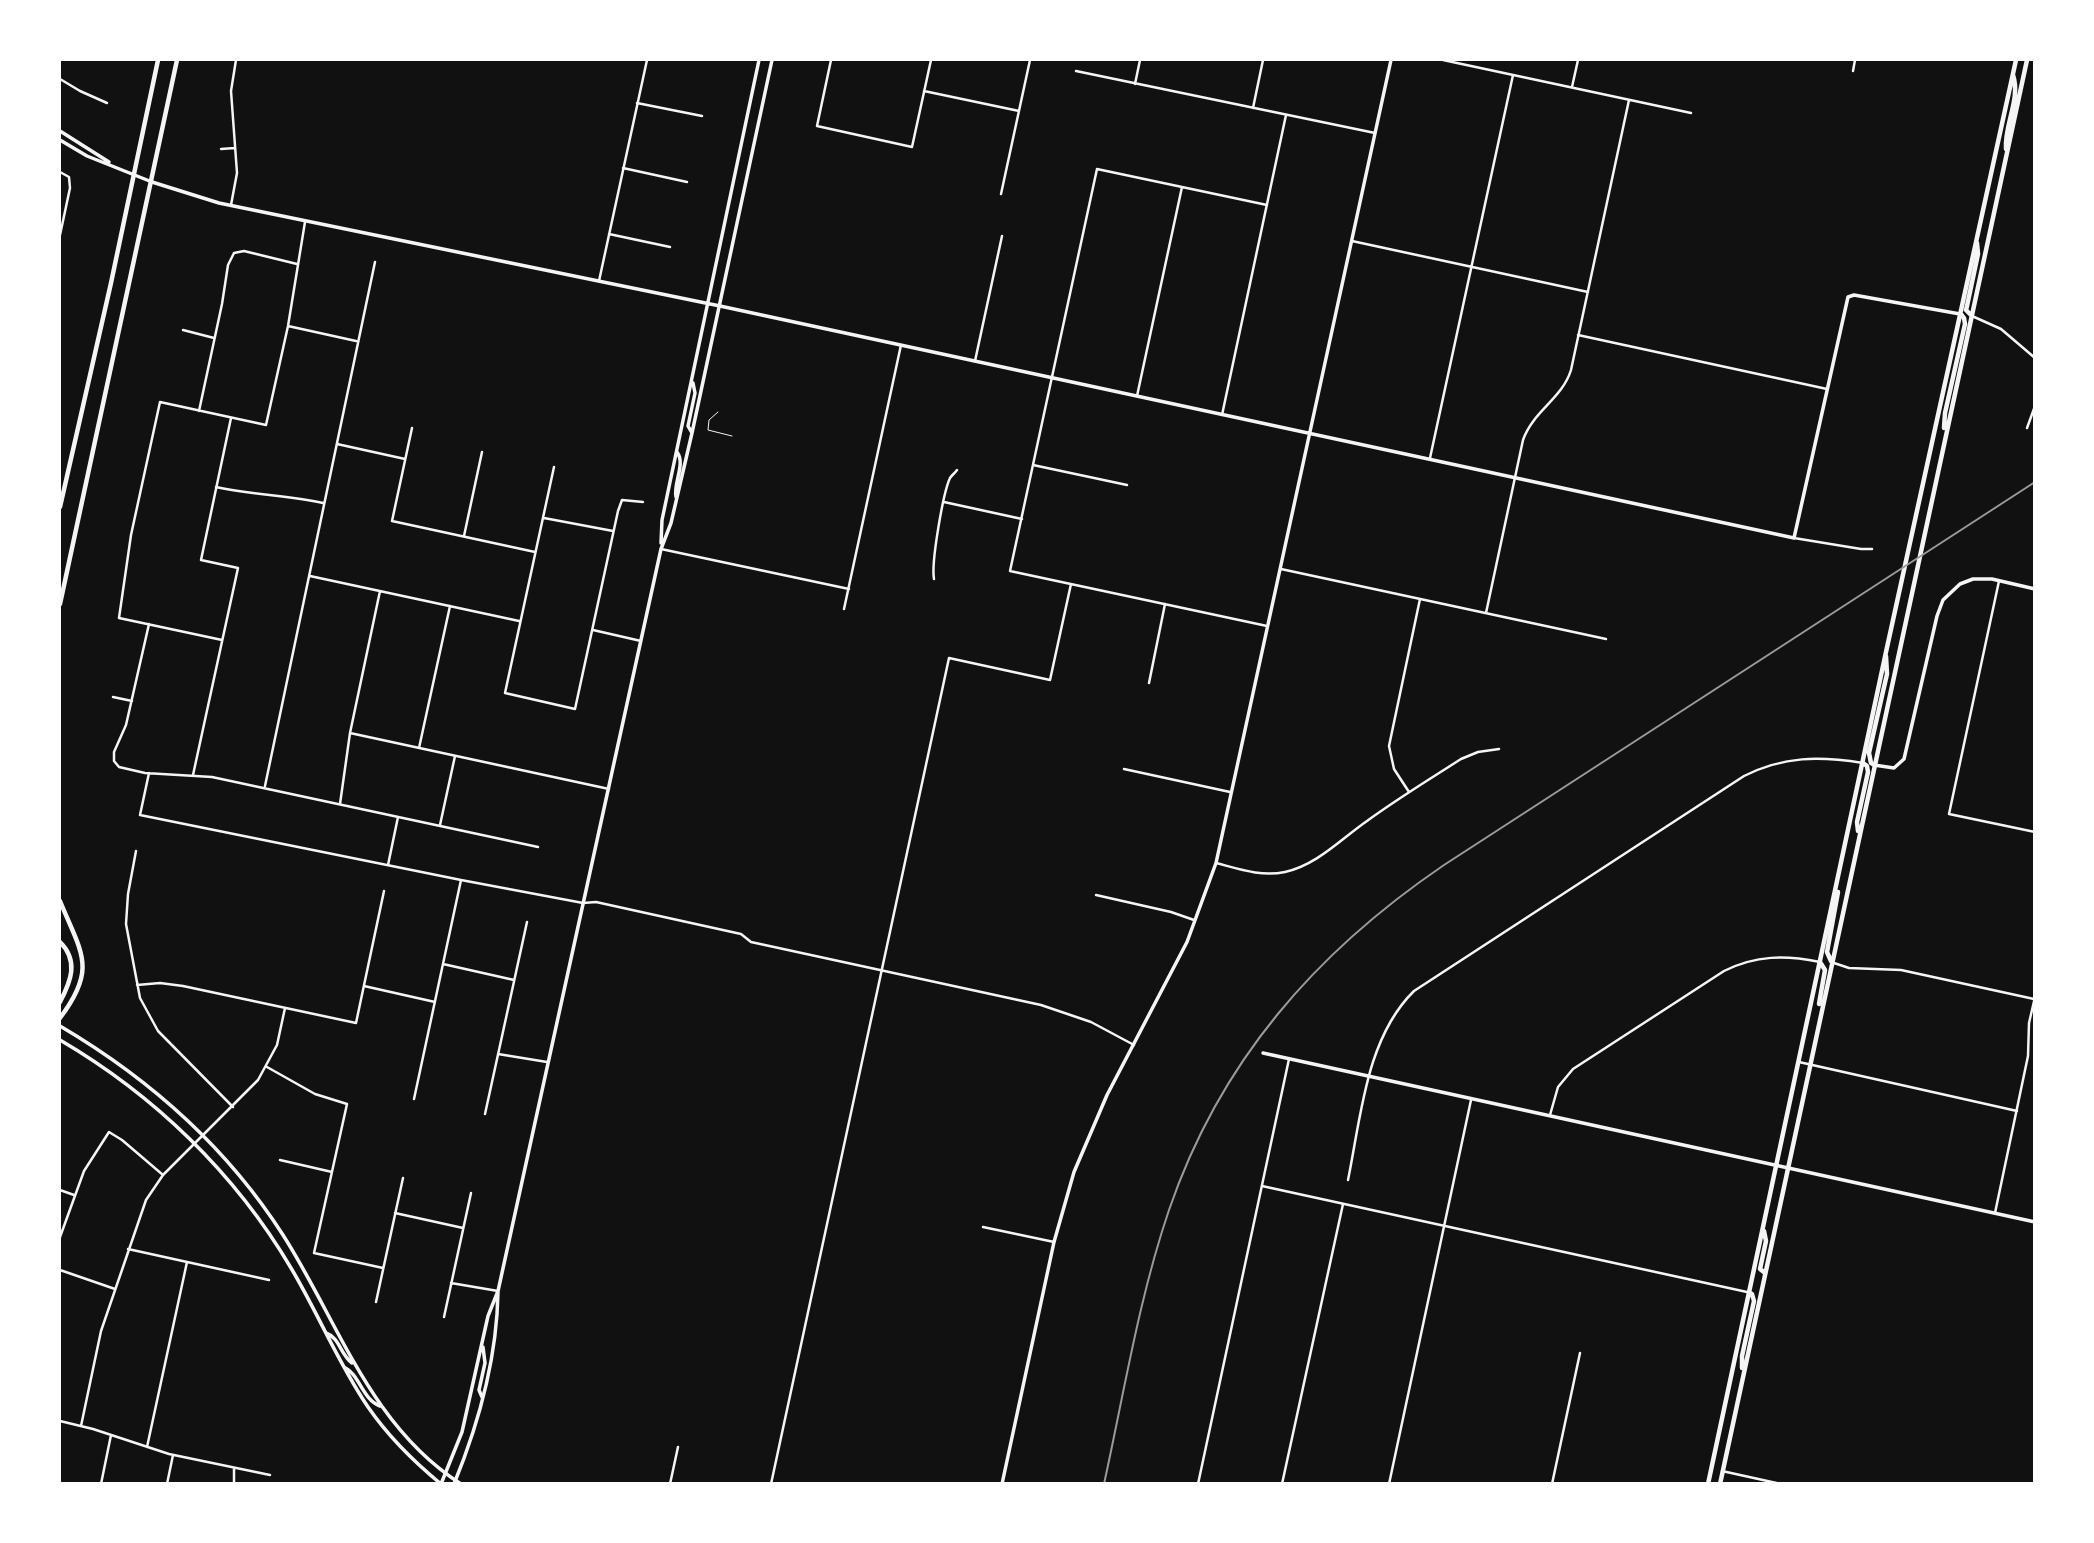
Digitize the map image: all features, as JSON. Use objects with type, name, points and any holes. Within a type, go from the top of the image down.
[{"type":"main road","points":[[60,507],[158,60]]},
{"type":"main road","points":[[60,604],[177,60]]},
{"type":"main road","points":[[1709,1483],[1886,652],[2016,60]]},
{"type":"main road","points":[[1720,1483],[2027,60]]},
{"type":"main road","points":[[2006,157],[2005,140],[2016,83],[2012,75]]},
{"type":"main road","points":[[1972,316],[1966,306],[1978,254],[1977,239]]},
{"type":"main road","points":[[1944,439],[1945,413],[1965,324],[1961,314]]},
{"type":"main road","points":[[1874,765],[1871,763],[1870,753],[1886,674],[1886,652]]},
{"type":"main road","points":[[1859,835],[1857,822],[1868,772],[1863,763]]},
{"type":"main road","points":[[1831,962],[1827,952],[1837,907],[1837,884]]},
{"type":"main road","points":[[60,901],[84,967],[80,985],[60,1018]]},
{"type":"main road","points":[[60,942],[69,954],[73,967],[71,981],[60,1002]]},
{"type":"main road","points":[[1820,962],[1825,970],[1819,999],[1820,1012]]},
{"type":"main road","points":[[1763,1226],[1766,1241],[1760,1269],[1765,1273]]},
{"type":"main road","points":[[1742,1376],[1742,1356],[1754,1301],[1749,1292]]},
{"type":"street","points":[[231,205],[237,173],[230,91],[236,60]]},
{"type":"street","points":[[599,281],[647,60]]},
{"type":"street","points":[[661,549],[662,520],[759,60]]},
{"type":"street","points":[[60,1040],[126,1082],[195,1144],[235,1188],[268,1231],[291,1268],[344,1367],[383,1427],[412,1459],[441,1483],[462,1432],[488,1315],[498,1291],[661,549],[671,523],[692,433],[772,60]]},
{"type":"street","points":[[831,60],[817,127],[912,147],[931,60]]},
{"type":"street","points":[[1001,194],[1030,60]]},
{"type":"street","points":[[1135,84],[1140,60]]},
{"type":"street","points":[[1253,108],[1263,60]]},
{"type":"street","points":[[1002,1483],[1067,1192],[1085,1142],[1178,961],[1196,921],[1216,863],[1391,60]]},
{"type":"street","points":[[1443,60],[1691,113]]},
{"type":"street","points":[[1572,87],[1578,60]]},
{"type":"street","points":[[1853,71],[1855,60]]},
{"type":"street","points":[[1076,71],[1375,133]]},
{"type":"street","points":[[1430,459],[1513,75]]},
{"type":"street","points":[[60,79],[107,103]]},
{"type":"street","points":[[924,91],[1019,111]]},
{"type":"street","points":[[1486,613],[1526,433],[1535,418],[1564,387],[1571,370],[1629,100]]},
{"type":"street","points":[[637,103],[702,116]]},
{"type":"street","points":[[1222,415],[1286,115]]},
{"type":"street","points":[[60,131],[117,168]]},
{"type":"street","points":[[60,140],[87,156],[195,197],[720,306],[1794,538],[1872,549]]},
{"type":"street","points":[[221,149],[236,148]]},
{"type":"street","points":[[623,168],[687,182]]},
{"type":"street","points":[[1267,205],[1097,169],[1010,571],[1268,626]]},
{"type":"street","points":[[60,172],[69,177],[70,188],[60,235]]},
{"type":"street","points":[[1137,396],[1182,187]]},
{"type":"street","points":[[222,640],[119,618],[131,535],[160,402],[266,425],[288,326],[306,221]]},
{"type":"street","points":[[609,234],[670,247]]},
{"type":"street","points":[[975,361],[1002,236]]},
{"type":"street","points":[[1352,241],[1588,292]]},
{"type":"street","points":[[200,411],[228,265],[234,253],[244,251],[297,264]]},
{"type":"street","points":[[264,788],[375,262]]},
{"type":"street","points":[[1794,538],[1848,297],[1854,295],[1961,314]]},
{"type":"street","points":[[1972,316],[2001,329],[2035,358]]},
{"type":"street","points":[[288,326],[358,341]]},
{"type":"street","points":[[183,330],[215,338]]},
{"type":"street","points":[[1578,335],[1827,389]]},
{"type":"street","points":[[844,609],[901,345]]},
{"type":"street","points":[[692,381],[695,393],[688,426],[692,433]]},
{"type":"street","points":[[2027,428],[2035,406]]},
{"type":"street","points":[[193,775],[238,568],[201,560],[231,418]]},
{"type":"street","points":[[412,428],[392,521],[535,552]]},
{"type":"street","points":[[335,444],[405,459]]},
{"type":"street","points":[[464,536],[482,452]]},
{"type":"street","points":[[677,452],[681,459],[675,491],[677,499]]},
{"type":"street","points":[[1033,465],[1127,485]]},
{"type":"street","points":[[554,467],[505,694],[575,709],[622,500],[643,502]]},
{"type":"street","points":[[934,579],[932,565],[944,502],[950,478],[957,470]]},
{"type":"street","points":[[216,487],[245,494],[287,496],[323,503]]},
{"type":"street","points":[[944,502],[1022,519]]},
{"type":"street","points":[[543,518],[613,531]]},
{"type":"street","points":[[661,549],[849,589]]},
{"type":"street","points":[[1281,569],[1606,639]]},
{"type":"street","points":[[310,576],[520,621]]},
{"type":"street","points":[[1874,765],[1894,768],[1903,760],[1943,600],[1955,587],[1967,581],[1985,578],[2035,589]]},
{"type":"street","points":[[1999,581],[1949,814],[2035,832]]},
{"type":"street","points":[[771,1483],[950,659],[1050,680],[1071,584]]},
{"type":"street","points":[[340,804],[350,733],[380,591]]},
{"type":"street","points":[[1409,792],[1391,762],[1389,746],[1420,599]]},
{"type":"street","points":[[1149,683],[1166,604]]},
{"type":"street","points":[[419,748],[450,606]]},
{"type":"street","points":[[149,624],[126,725],[114,752],[116,764],[122,768],[149,773],[193,775],[264,788],[538,847]]},
{"type":"street","points":[[592,630],[641,641]]},
{"type":"street","points":[[113,697],[132,701]]},
{"type":"street","points":[[350,733],[609,789]]},
{"type":"street","points":[[1216,863],[1255,873],[1296,869],[1314,860],[1409,792],[1469,755],[1499,749]]},
{"type":"street","points":[[440,826],[455,756]]},
{"type":"street","points":[[1348,1180],[1380,1041],[1391,1019],[1406,999],[1425,982],[1744,776],[1781,761],[1806,757],[1863,763]]},
{"type":"street","points":[[1124,769],[1233,793]]},
{"type":"street","points":[[149,773],[140,815],[461,880],[596,902],[741,934],[751,942],[1059,1010],[1091,1022],[1133,1045]]},
{"type":"street","points":[[388,866],[398,817]]},
{"type":"street","points":[[136,850],[126,924],[136,985],[145,1009],[158,1031],[233,1107]]},
{"type":"street","points":[[414,1099],[461,880]]},
{"type":"street","points":[[136,985],[172,984],[356,1023],[384,891]]},
{"type":"street","points":[[1096,895],[1171,912],[1196,921]]},
{"type":"street","points":[[485,1114],[527,922]]},
{"type":"street","points":[[1550,1115],[1558,1087],[1573,1069],[1724,971],[1767,957],[1791,957],[1820,962]]},
{"type":"street","points":[[1831,962],[1849,968],[1901,970],[2034,998],[2029,1023],[2028,1056],[1995,1213]]},
{"type":"street","points":[[443,964],[514,980]]},
{"type":"street","points":[[364,986],[435,1002]]},
{"type":"street","points":[[81,1426],[101,1331],[146,1200],[163,1175],[258,1080],[277,1045],[285,1008]]},
{"type":"street","points":[[60,1026],[103,1052],[163,1097],[205,1135],[239,1174],[284,1236],[354,1364],[382,1407],[413,1442],[455,1482],[461,1483]]},
{"type":"street","points":[[1263,1052],[2035,1222]]},
{"type":"street","points":[[498,1054],[547,1062]]},
{"type":"street","points":[[1198,1483],[1289,1058]]},
{"type":"street","points":[[1799,1062],[2017,1111]]},
{"type":"street","points":[[267,1067],[315,1094],[347,1104],[314,1253],[383,1268]]},
{"type":"street","points":[[1389,1483],[1472,1098]]},
{"type":"street","points":[[60,1237],[89,1161],[109,1132],[122,1139],[163,1175]]},
{"type":"street","points":[[280,1160],[332,1172]]},
{"type":"street","points":[[376,1302],[403,1178]]},
{"type":"street","points":[[1262,1186],[1749,1292]]},
{"type":"street","points":[[60,1190],[74,1195]]},
{"type":"street","points":[[444,1317],[471,1193]]},
{"type":"street","points":[[1283,1483],[1343,1204]]},
{"type":"street","points":[[395,1213],[463,1228]]},
{"type":"street","points":[[983,1227],[1054,1242]]},
{"type":"street","points":[[128,1250],[268,1280]]},
{"type":"street","points":[[147,1447],[187,1262]]},
{"type":"street","points":[[60,1270],[115,1289]]},
{"type":"street","points":[[451,1283],[498,1291]]},
{"type":"street","points":[[455,1482],[472,1438],[483,1398],[498,1317],[498,1291]]},
{"type":"street","points":[[326,1333],[333,1336],[346,1358],[354,1364]]},
{"type":"street","points":[[482,1341],[485,1363],[480,1390],[483,1398]]},
{"type":"street","points":[[1552,1483],[1580,1353]]},
{"type":"street","points":[[344,1367],[352,1372],[373,1403],[382,1407]]},
{"type":"street","points":[[60,1421],[173,1455],[270,1475]]},
{"type":"street","points":[[101,1483],[111,1435]]},
{"type":"street","points":[[670,1483],[678,1447]]},
{"type":"street","points":[[167,1483],[173,1455]]},
{"type":"street","points":[[234,1468],[234,1483]]},
{"type":"street","points":[[1722,1471],[1781,1483]]},
{"type":"lane","points":[[718,412],[709,420],[708,430],[732,436]]},
{"type":"railway","points":[[1104,1484],[1149,1277],[1169,1210],[1190,1156],[1215,1105],[1245,1058],[1278,1014],[1314,973],[1354,935],[1444,865],[2035,482]]}]
